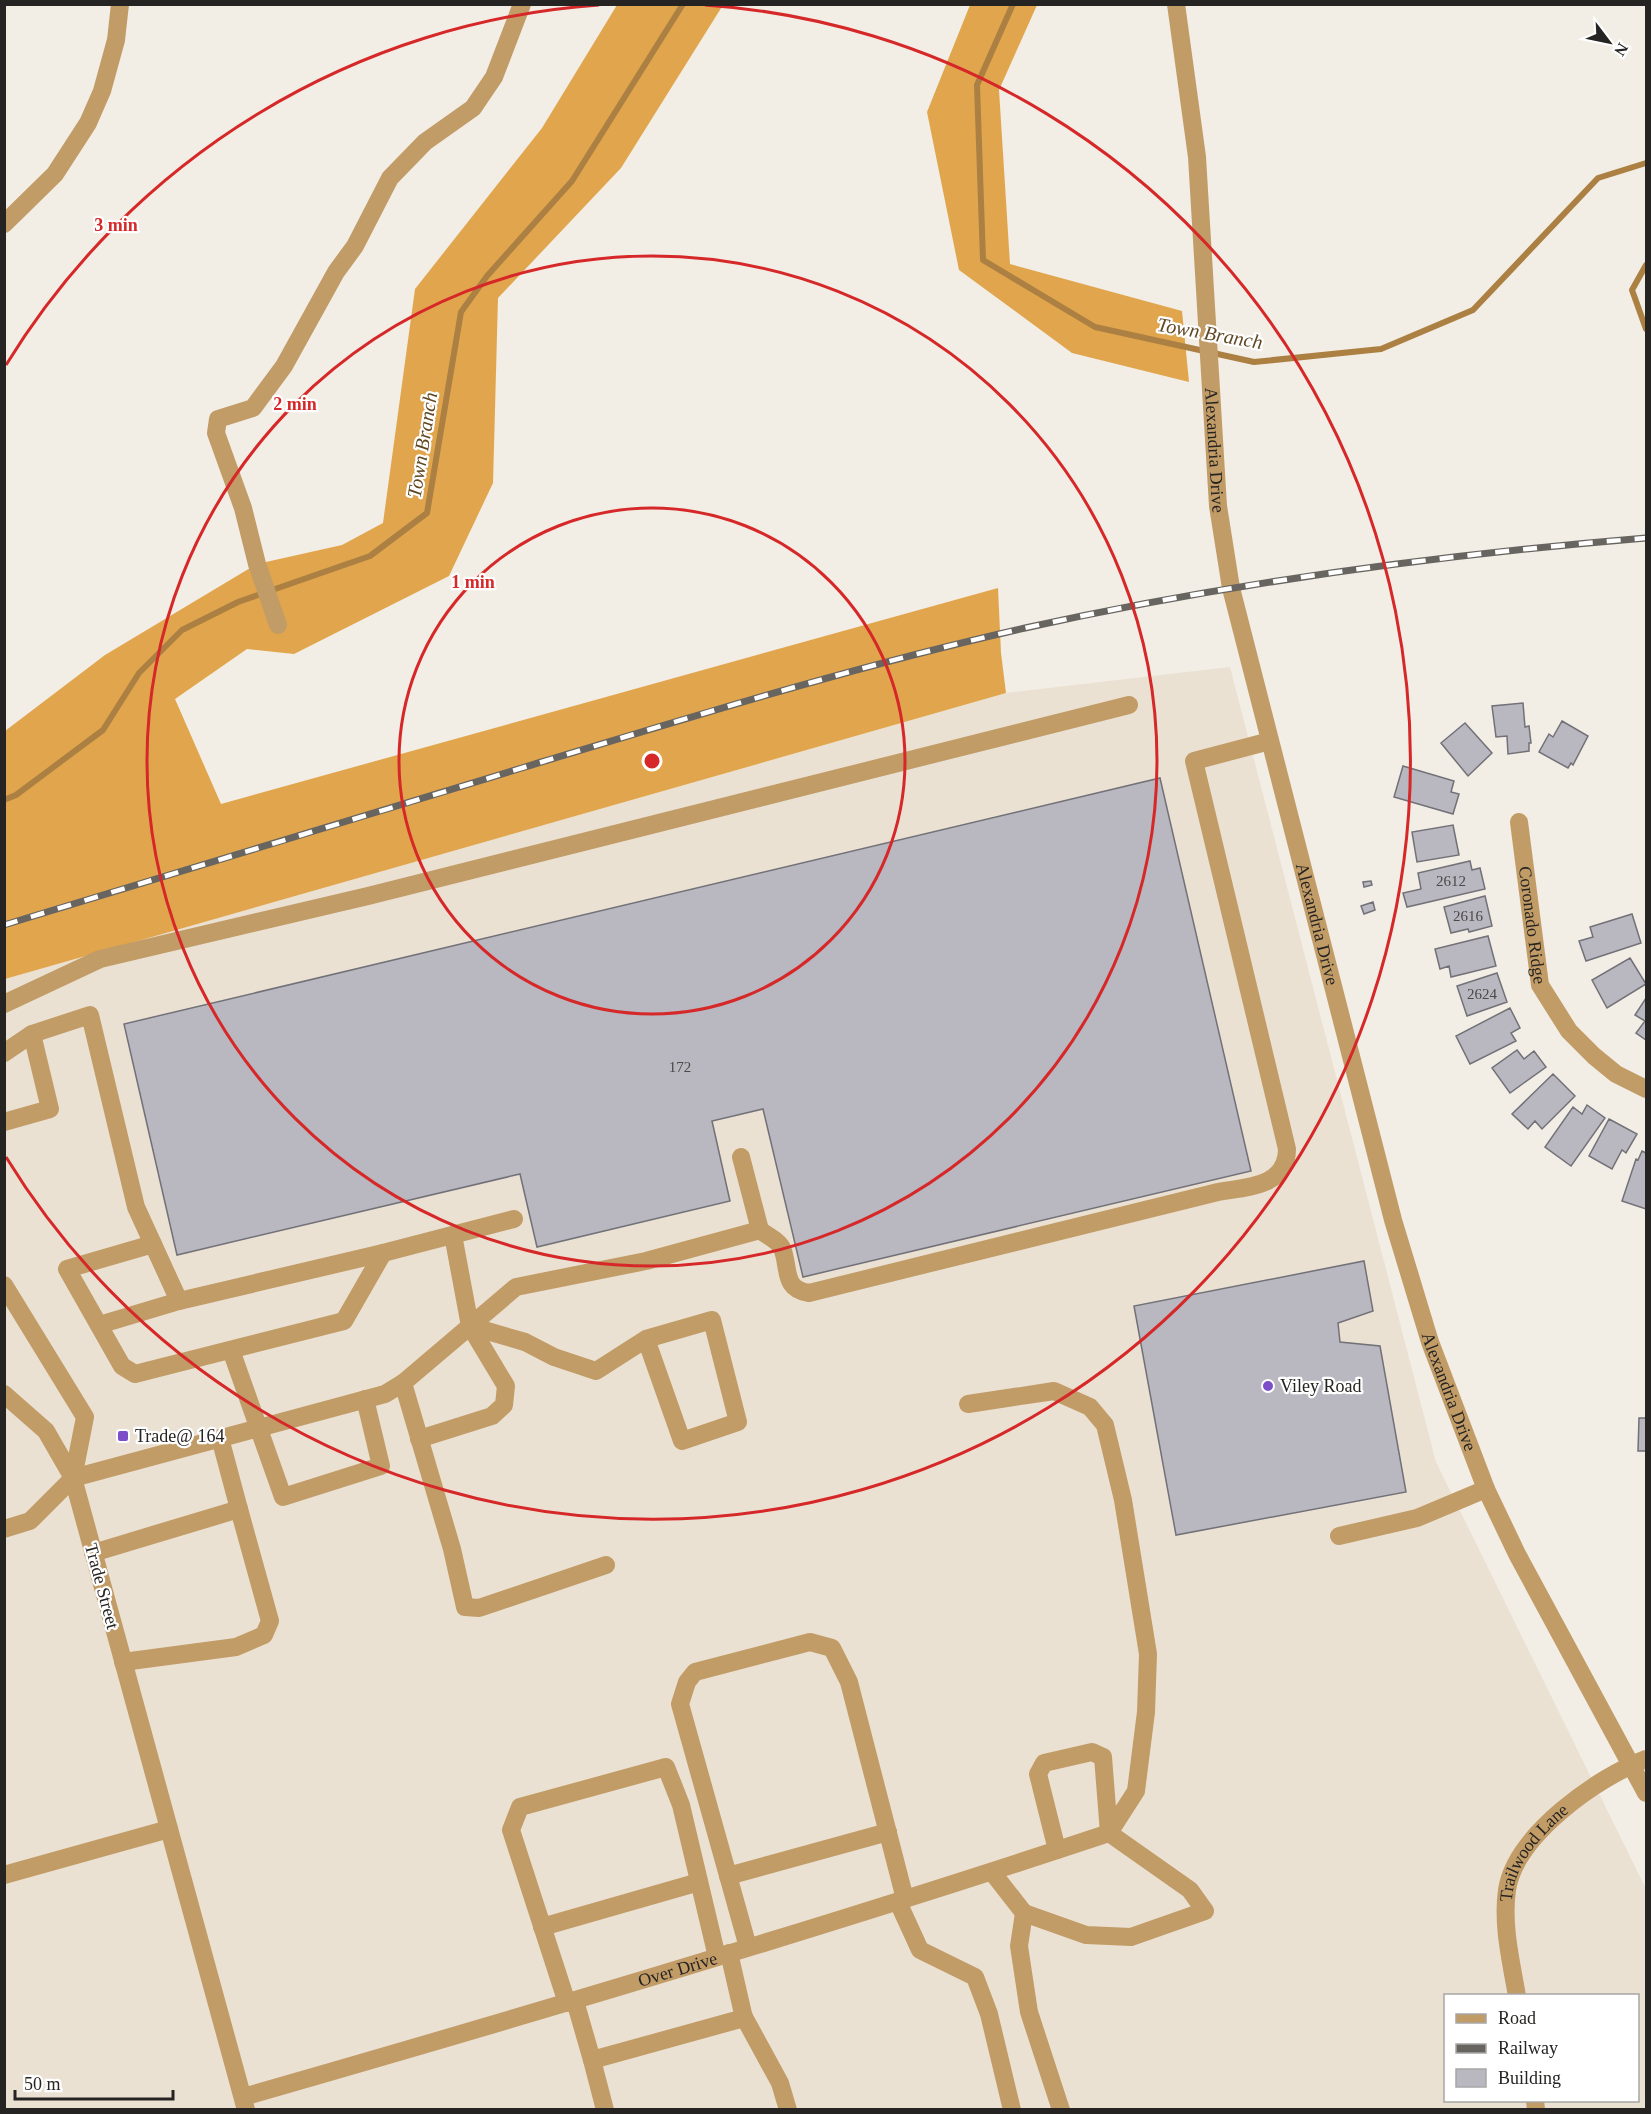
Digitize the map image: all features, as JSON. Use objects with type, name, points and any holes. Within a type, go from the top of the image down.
[{"type":"street","points":[[4,224],[55,174],[88,123],[102,91],[108,70],[116,40],[120,4]]},
{"type":"street","points":[[278,625],[257,564],[243,508],[216,433],[218,419],[253,408],[284,366],[336,272],[355,246],[390,178],[425,142],[473,108],[494,77],[522,4]]},
{"type":"street","name":"Alexandria Drive","points":[[1176,4],[1197,157],[1218,506],[1231,588],[1393,1220],[1430,1342],[1486,1490],[1517,1554],[1639,1762],[1647,1793]]},
{"type":"street","points":[[4,1004],[100,959],[380,893],[1129,705]]},
{"type":"street","points":[[741,1157],[760,1230],[781,1246],[791,1285],[798,1292],[809,1293],[1218,1192],[1264,1184],[1281,1171],[1287,1161],[1287,1149],[1194,761],[1270,741]]},
{"type":"street","name":"Coronado Ridge","points":[[1519,822],[1540,985],[1569,1031],[1594,1056],[1616,1074],[1647,1089]]},
{"type":"street","points":[[4,1053],[32,1034],[90,1015],[136,1207],[179,1301]]},
{"type":"street","points":[[4,1122],[50,1109],[32,1034]]},
{"type":"street","points":[[99,1325],[179,1301],[383,1253],[514,1219]]},
{"type":"street","points":[[4,1529],[30,1521],[73,1478],[385,1394],[403,1383],[516,1287],[646,1261],[760,1230]]},
{"type":"street","points":[[419,1439],[492,1416],[504,1405],[506,1386],[470,1326],[453,1235]]},
{"type":"street","points":[[153,1244],[67,1269],[122,1366],[135,1374],[344,1321],[383,1253]]},
{"type":"street","points":[[4,1284],[85,1417],[73,1478]]},
{"type":"street","points":[[470,1326],[525,1342],[554,1357],[596,1371],[646,1339],[712,1320],[738,1422],[682,1441],[646,1339]]},
{"type":"street","points":[[231,1350],[283,1497],[381,1466],[365,1399]]},
{"type":"street","points":[[403,1383],[452,1549],[465,1607],[479,1608],[606,1564]]},
{"type":"street","points":[[968,1404],[1054,1391],[1090,1407],[1105,1425],[1124,1500],[1148,1654],[1146,1712],[1136,1791],[1109,1833]]},
{"type":"street","points":[[4,1394],[46,1431],[73,1478]]},
{"type":"street","points":[[123,1662],[236,1647],[264,1635],[270,1621],[220,1438]]},
{"type":"street","name":"Trade Street","points":[[73,1478],[244,2103]]},
{"type":"street","points":[[1339,1536],[1417,1518],[1486,1490]]},
{"type":"street","points":[[93,1553],[239,1509]]},
{"type":"street","points":[[748,1947],[680,1704],[687,1682],[695,1672],[810,1642],[832,1648],[849,1682],[888,1832],[902,1900],[920,1950],[975,1977],[989,2014],[1012,2109]]},
{"type":"street","points":[[992,1872],[1024,1913],[1086,1935],[1131,1937],[1204,1911],[1190,1890],[1109,1833],[1102,1757],[1092,1752],[1044,1763],[1038,1774],[1057,1850]]},
{"type":"street","name":"Trailwood Lane","points":[[1517,1994],[1506,1932],[1507,1889],[1513,1872],[1535,1834],[1558,1814],[1639,1762]]},
{"type":"street","points":[[605,2109],[592,2060],[542,1928],[511,1830],[520,1808],[666,1767],[681,1805],[699,1882],[744,2017],[780,2083],[788,2109]]},
{"type":"street","points":[[4,1875],[169,1829]]},
{"type":"street","points":[[728,1876],[888,1832]]},
{"type":"street","name":"Over Drive","points":[[244,2103],[992,1872],[1109,1833]]},
{"type":"street","points":[[542,1928],[699,1882]]},
{"type":"street","points":[[1024,1913],[1019,1946],[1029,2012],[1061,2109]]},
{"type":"street","points":[[592,2060],[744,2017]]},
{"type":"shaded area","points":[[617,5],[723,5],[621,168],[498,298],[493,483],[449,576],[294,654],[247,649],[175,699],[221,804],[998,588],[1001,653],[1006,693],[5,979],[5,731],[105,655],[257,564],[342,545],[383,523],[415,289],[542,128]]},
{"type":"shaded area","points":[[970,5],[1037,5],[999,90],[1010,264],[1182,311],[1189,382],[1072,353],[959,270],[927,112]]},
{"type":"shaded area","points":[[1230,667],[1436,1462],[1646,1889],[1646,2109],[5,2110],[5,979],[1006,693]]},
{"type":"building","points":[[1523,703],[1525,727],[1529,726],[1531,743],[1529,743],[1529,751],[1508,754],[1507,736],[1496,737],[1492,706]]},
{"type":"building","points":[[1562,721],[1588,736],[1573,765],[1571,763],[1568,768],[1539,752],[1549,734],[1553,737]]},
{"type":"building","points":[[1465,723],[1492,753],[1468,776],[1441,743]]},
{"type":"building","points":[[1403,766],[1454,781],[1451,792],[1459,794],[1453,814],[1394,797]]},
{"type":"building","points":[[1160,778],[1251,1171],[803,1277],[763,1109],[712,1121],[730,1201],[537,1247],[520,1174],[177,1255],[124,1024]]},
{"type":"building","points":[[1453,825],[1459,855],[1417,862],[1412,832]]},
{"type":"building","points":[[1470,861],[1472,870],[1480,868],[1485,889],[1407,907],[1403,893],[1421,889],[1418,873]]},
{"type":"building","points":[[1371,881],[1372,885],[1364,887],[1363,882]]},
{"type":"building","points":[[1485,896],[1492,926],[1469,932],[1468,929],[1451,933],[1444,907]]},
{"type":"building","points":[[1373,902],[1375,910],[1364,914],[1361,906]]},
{"type":"building","points":[[1632,914],[1641,943],[1586,961],[1579,941],[1593,937],[1590,927]]},
{"type":"building","points":[[1488,936],[1496,966],[1451,977],[1449,966],[1440,969],[1435,949]]},
{"type":"building","points":[[1630,958],[1646,984],[1607,1008],[1592,980]]},
{"type":"building","points":[[1497,973],[1507,1002],[1467,1016],[1457,986]]},
{"type":"building","points":[[1646,998],[1646,1040],[1636,1033],[1645,1021],[1635,1015]]},
{"type":"building","points":[[1510,1008],[1520,1028],[1511,1033],[1516,1041],[1470,1064],[1456,1036]]},
{"type":"building","points":[[1517,1050],[1524,1059],[1534,1051],[1546,1067],[1510,1093],[1492,1068]]},
{"type":"building","points":[[1553,1074],[1575,1096],[1542,1129],[1535,1121],[1528,1129],[1512,1114]]},
{"type":"building","points":[[1587,1105],[1605,1118],[1571,1166],[1545,1147],[1573,1107],[1582,1114]]},
{"type":"building","points":[[1609,1119],[1637,1134],[1626,1153],[1622,1150],[1612,1169],[1589,1156]]},
{"type":"building","points":[[1642,1151],[1646,1153],[1646,1209],[1622,1201],[1636,1159],[1638,1160]]},
{"type":"building","name":"Viley Road","points":[[1364,1261],[1373,1311],[1338,1323],[1340,1342],[1380,1346],[1406,1492],[1176,1535],[1134,1306]]},
{"type":"building","points":[[1639,1418],[1646,1418],[1646,1451],[1638,1451]]},
{"type":"waterway","name":"Town Branch","points":[[4,800],[16,795],[103,730],[139,673],[182,630],[238,602],[370,556],[427,513],[461,312],[487,276],[572,181],[683,4]]},
{"type":"waterway","name":"Town Branch","points":[[1013,4],[977,85],[983,260],[1095,327],[1254,362],[1381,349],[1473,310],[1598,178],[1646,163]]},
{"type":"waterway","points":[[1646,265],[1632,290],[1646,329]]},
{"type":"railway","points":[[4,925],[712,711],[836,675],[1025,628],[1179,597],[1334,572],[1490,553],[1646,538]]},
{"type":"place","name":"Viley Road","points":[[1268,1386]]},
{"type":"place","name":"Trade@ 164","points":[[123,1436]]}]
